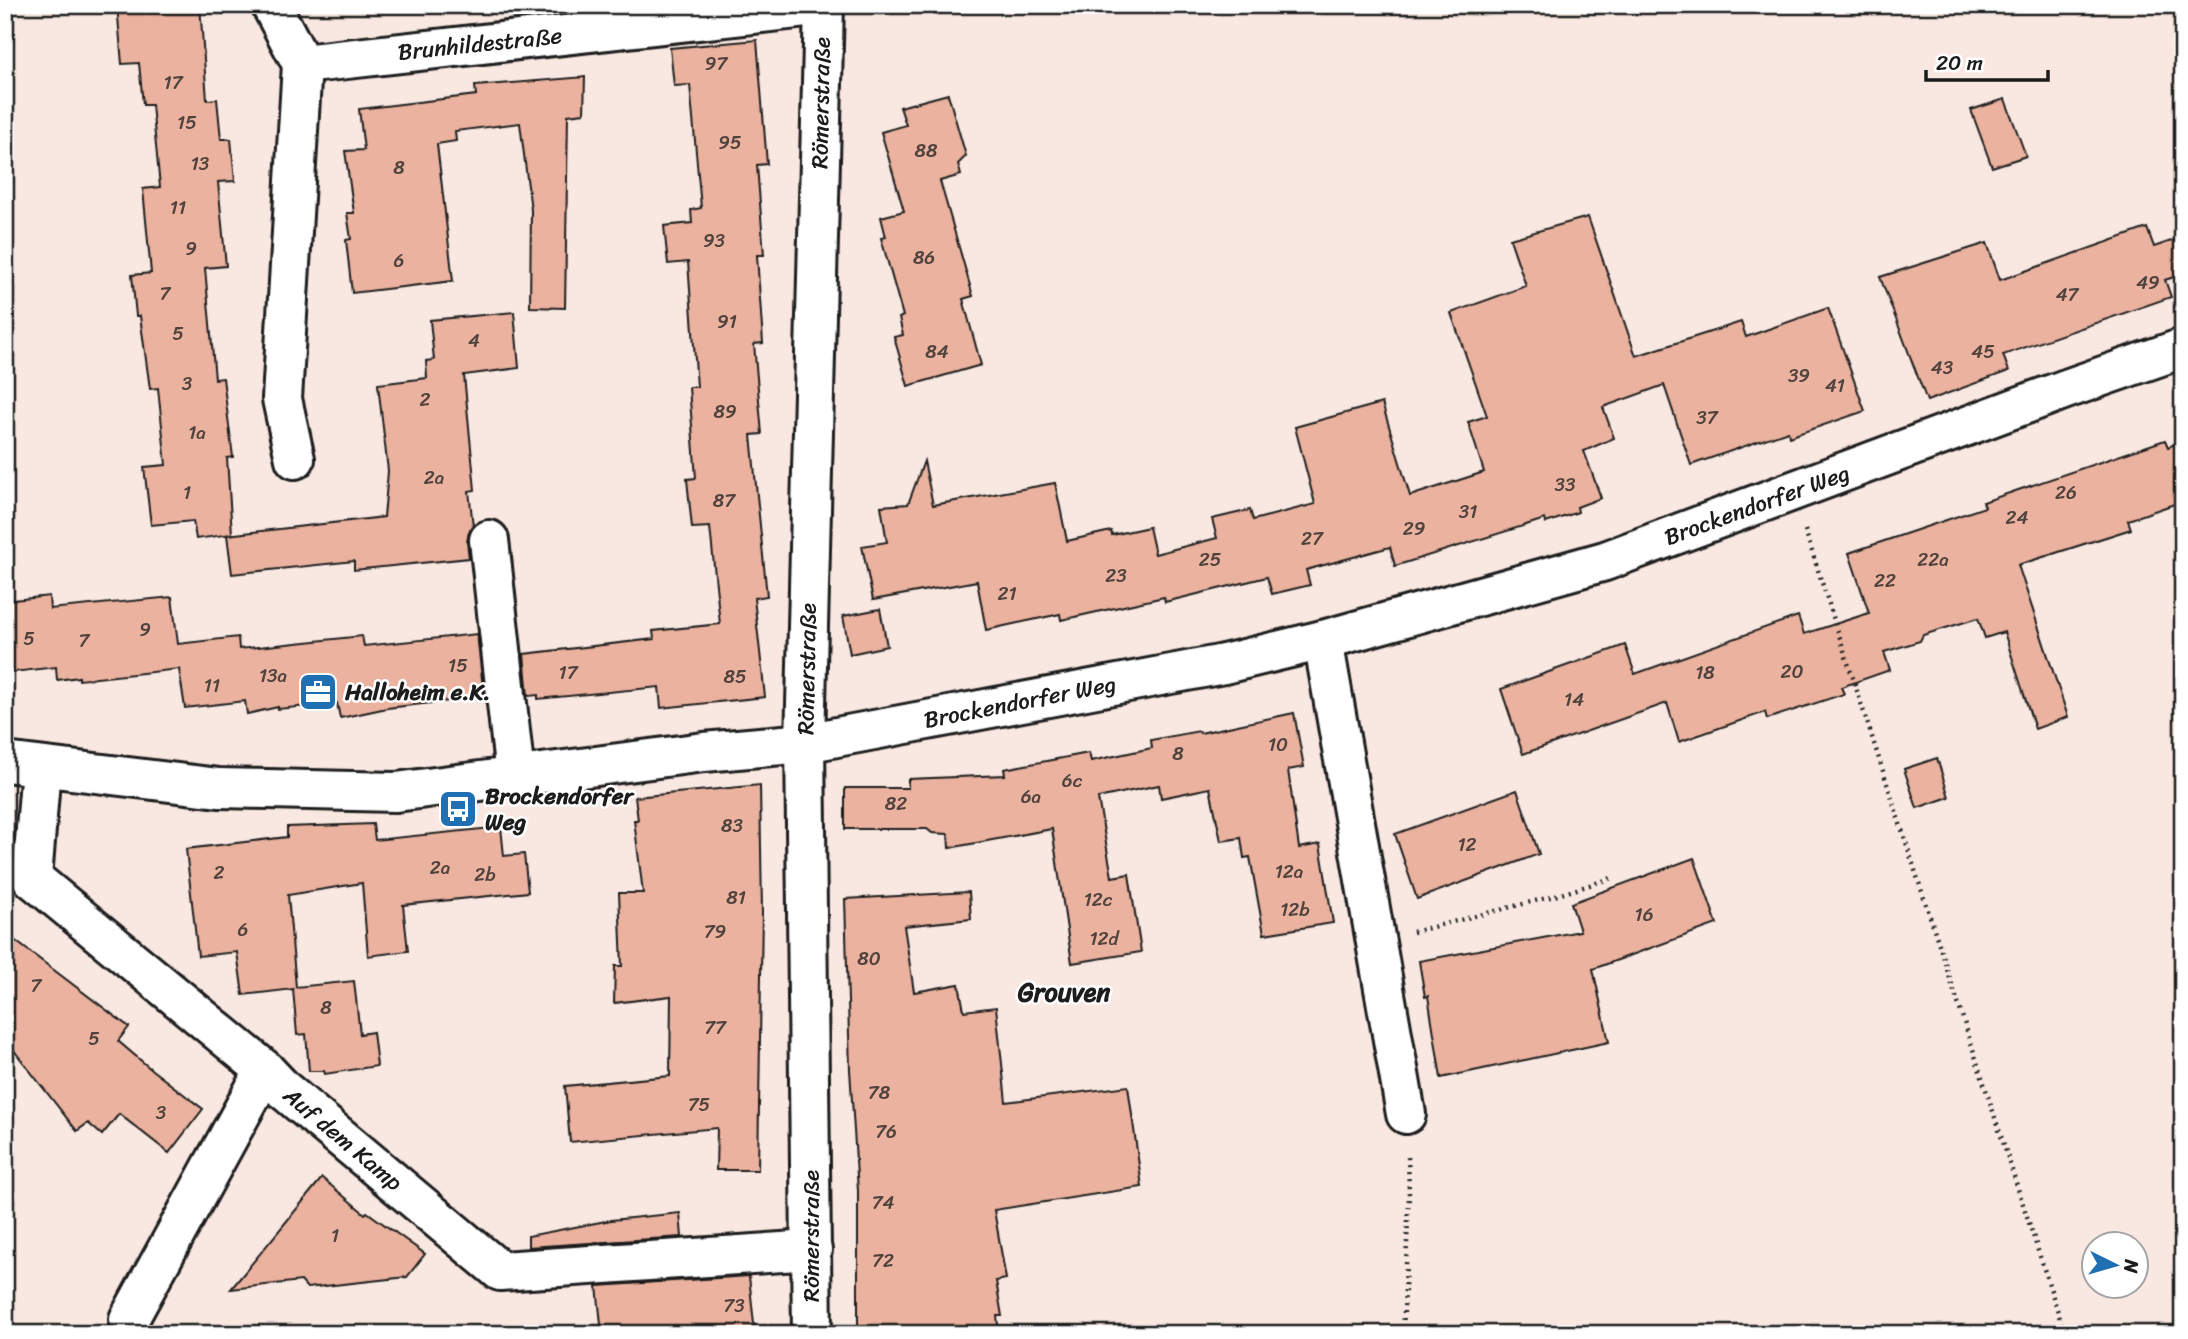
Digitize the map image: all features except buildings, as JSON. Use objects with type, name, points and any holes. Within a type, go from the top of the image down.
[{"type":"street","points":[[271,5],[302,64],[282,400],[295,459]]},
{"type":"street","name":"Brunhildestraße","points":[[302,64],[824,6]]},
{"type":"street","name":"Römerstraße","points":[[812,1334],[804,743],[824,6]]},
{"type":"street","name":"Brockendorfer Weg","points":[[23,765],[219,788],[396,792],[704,752],[804,743],[1224,664],[1323,640],[1605,561],[2183,348]]},
{"type":"street","points":[[489,540],[515,776]]},
{"type":"street","points":[[1323,640],[1406,1114]]},
{"type":"street","name":"Auf dem Kamp","points":[[23,765],[32,878],[265,1070],[284,1090],[500,1271],[812,1250]]},
{"type":"street","points":[[130,1334],[130,1319],[265,1070]]},
{"type":"path","points":[[1793,493],[2065,1334]]},
{"type":"path","points":[[1376,938],[1420,931],[1558,895],[1615,877]]},
{"type":"path","points":[[1403,1334],[1409,1198],[1406,1114]]},
{"type":"place","name":"Halloheim e.K.","points":[[318,692]]},
{"type":"place","name":"Brockendorfer Weg","points":[[458,809]]},
{"type":"district","name":"Grouven","points":[[1064,992]]}]
